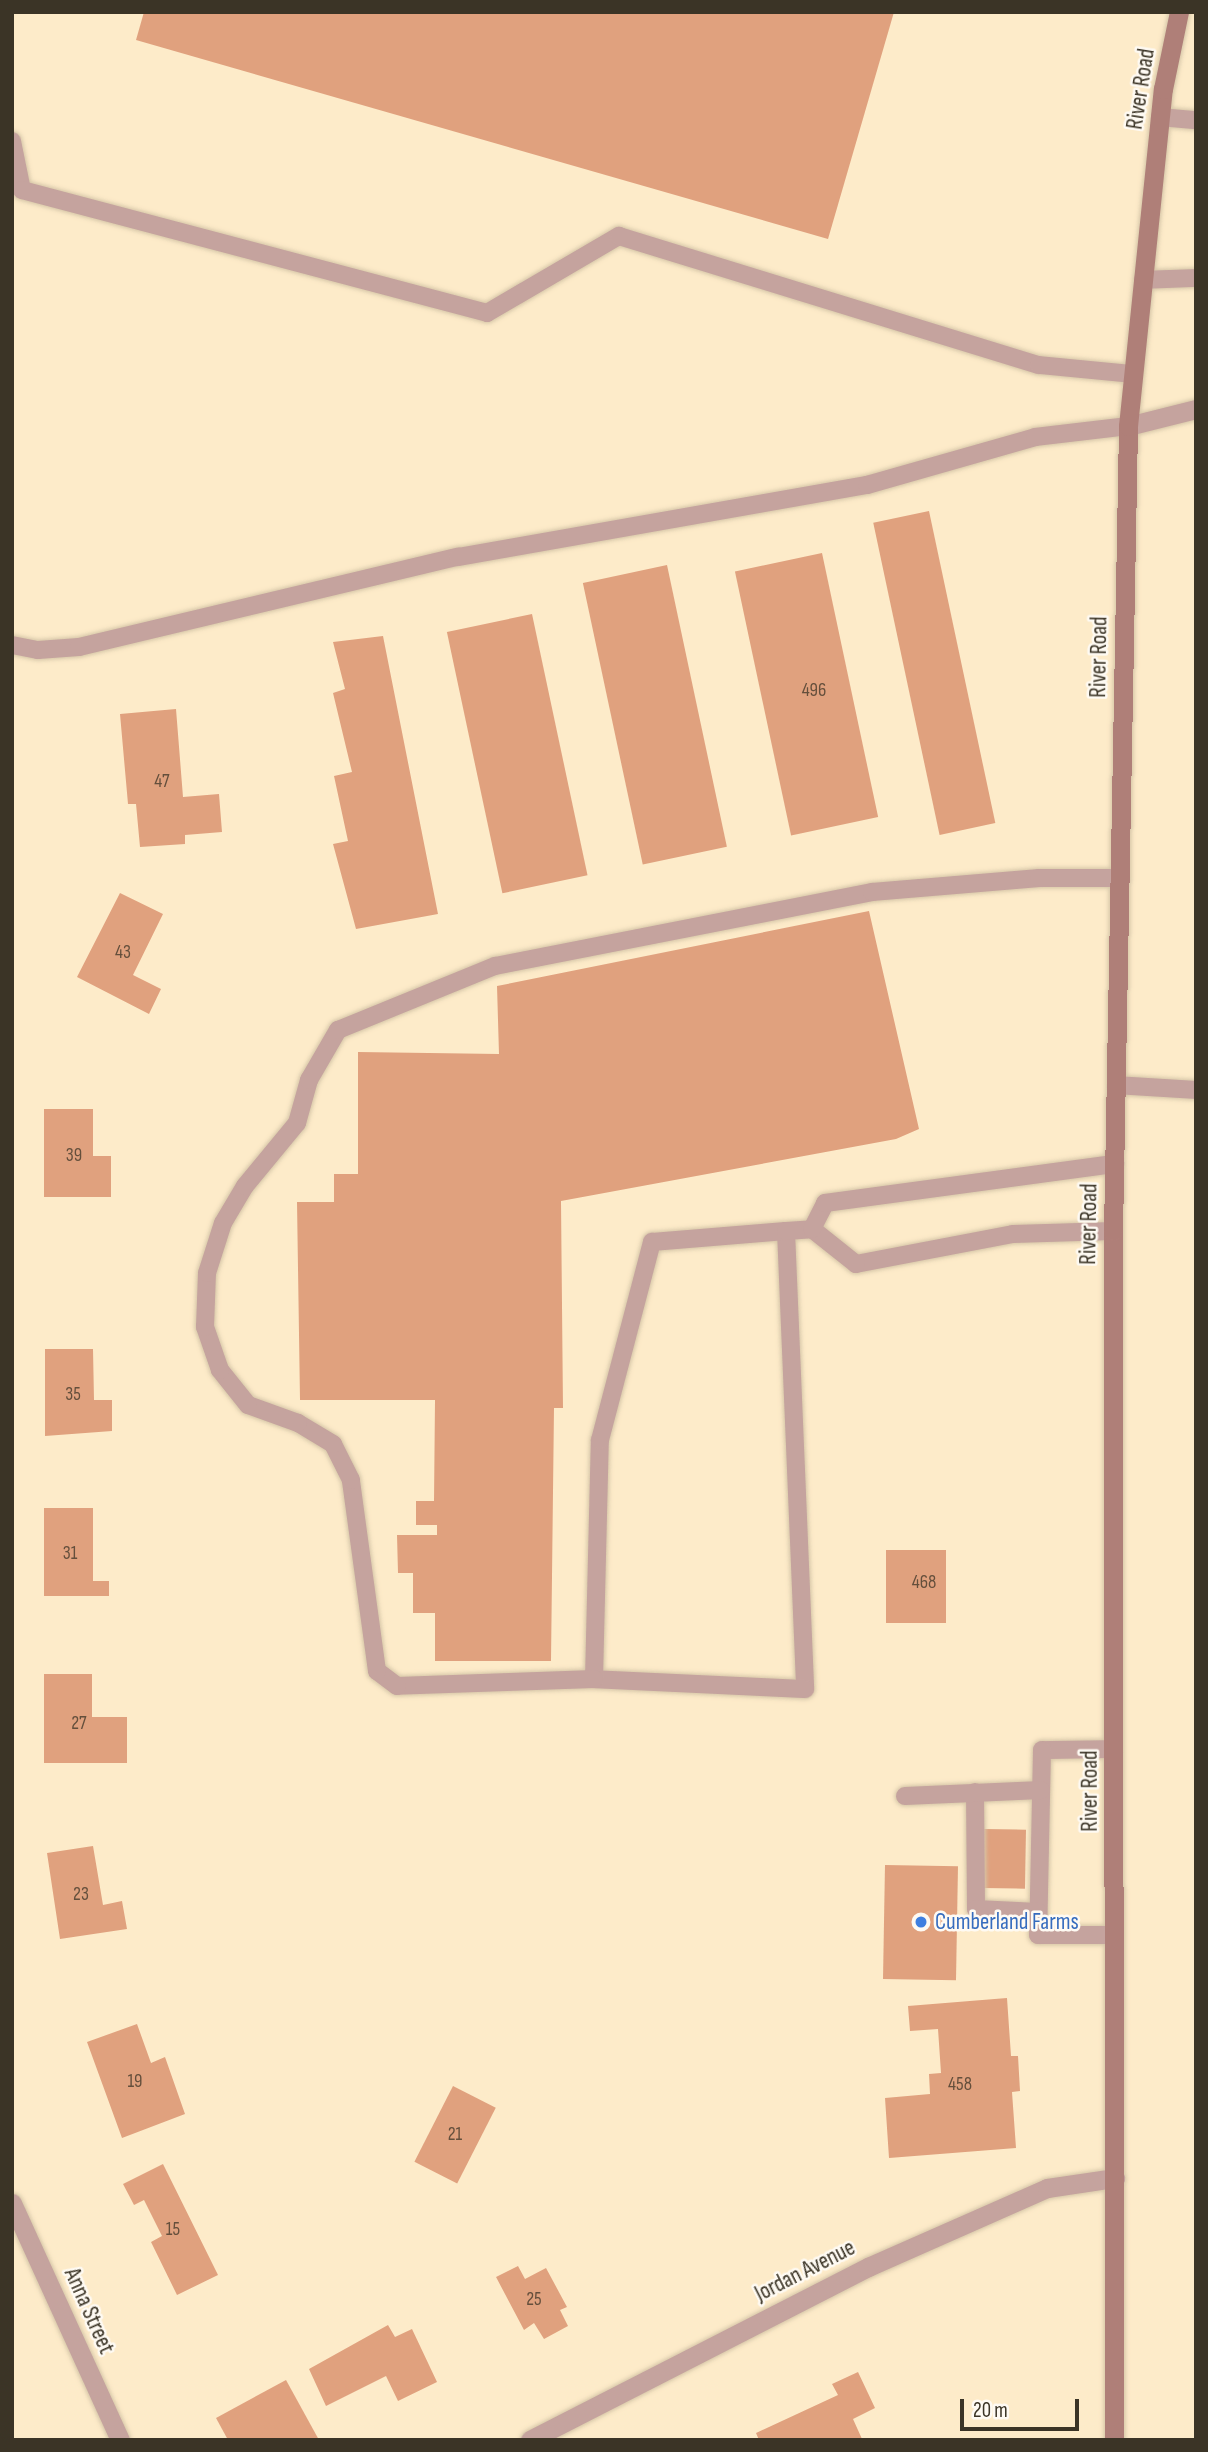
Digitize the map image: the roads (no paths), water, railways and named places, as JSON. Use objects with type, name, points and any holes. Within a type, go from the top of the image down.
[{"type":"main road","name":"River Road","points":[[1114,2440],[1113,1231],[1128,426],[1160,117],[1179,12]]},
{"type":"street","points":[[1128,426],[1196,409]]},
{"type":"street","name":"Jordan Avenue","points":[[530,2440],[868,2267],[1047,2188],[1115,2178]]},
{"type":"street","name":"Anna Street","points":[[12,2203],[120,2440]]},
{"type":"lane","points":[[1160,117],[1196,120]]},
{"type":"lane","points":[[12,141],[22,190],[487,313],[619,236],[1039,365],[1133,374]]},
{"type":"lane","points":[[1143,280],[1196,278]]},
{"type":"lane","points":[[12,645],[38,650],[79,647],[458,557],[866,485],[1035,437],[1128,426]]},
{"type":"lane","points":[[786,1231],[805,1689],[594,1679],[397,1686],[377,1671],[351,1480],[333,1444],[298,1423],[248,1405],[220,1370],[205,1327],[206,1273],[223,1223],[245,1186],[298,1123],[309,1080],[338,1030],[495,966],[872,892],[1039,878],[1120,878]]},
{"type":"lane","points":[[1116,1085],[1196,1090]]},
{"type":"lane","points":[[812,1229],[825,1203],[1115,1164]]},
{"type":"lane","points":[[594,1679],[600,1440],[652,1242],[812,1229],[856,1264],[1013,1234],[1113,1231]]},
{"type":"lane","points":[[1114,1749],[1042,1750],[1038,1912],[1038,1935],[1114,1935]]},
{"type":"lane","points":[[905,1796],[1041,1790]]},
{"type":"lane","points":[[975,1792],[976,1909],[1038,1912]]},
{"type":"place","name":"Cumberland Farms","points":[[921,1922]]}]
